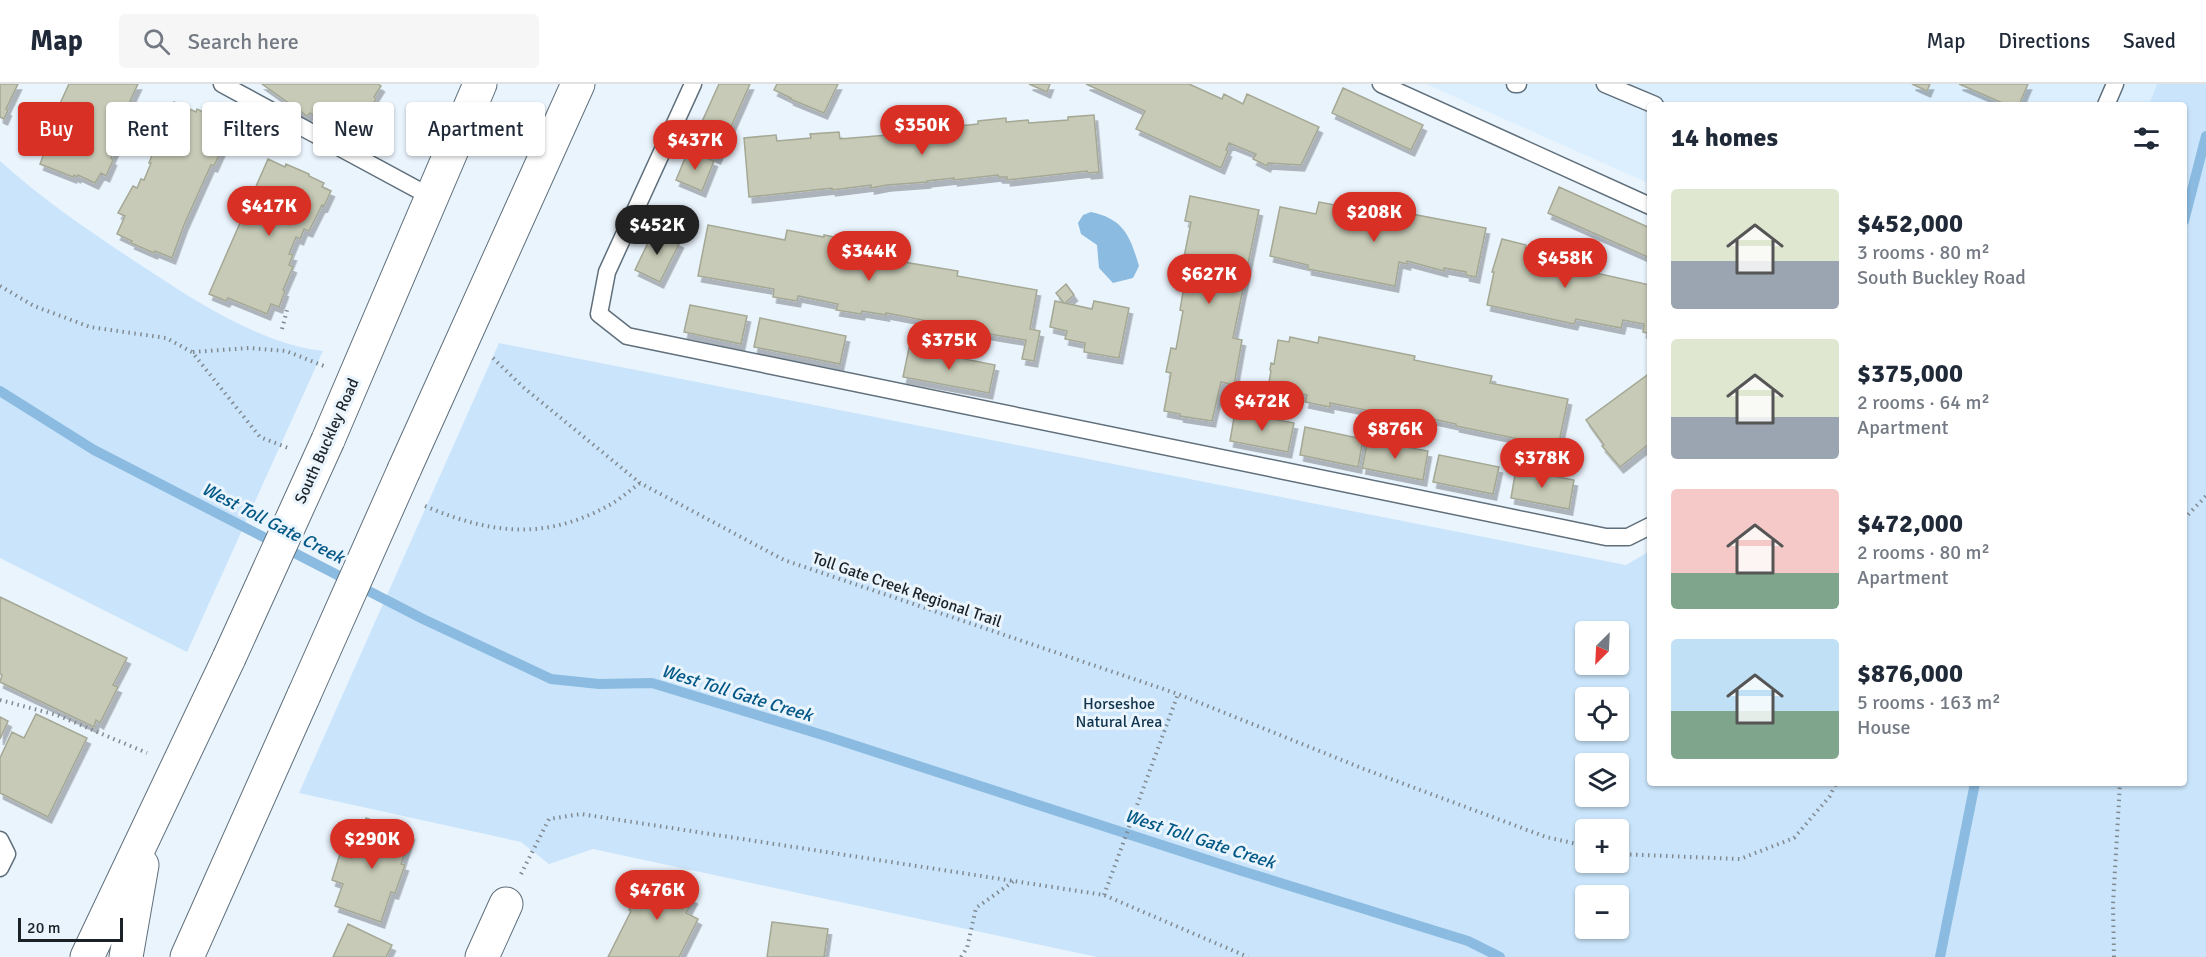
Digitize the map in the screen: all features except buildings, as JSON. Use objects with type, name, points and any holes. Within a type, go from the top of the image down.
[{"type":"main road","name":"South Buckley Road","points":[[87,957],[229,658],[356,378],[480,84]]},
{"type":"main road","points":[[187,957],[578,84]]},
{"type":"main road","points":[[126,957],[147,831]]},
{"type":"main road","points":[[482,957],[506,904]]},
{"type":"lane","points":[[222,84],[433,198]]},
{"type":"lane","points":[[693,84],[607,272],[599,314],[627,336],[1606,537],[1628,537],[1647,528]]},
{"type":"lane","points":[[1381,84],[1647,205]]},
{"type":"lane","points":[[1605,84],[1648,102]]},
{"type":"lane","points":[[2107,102],[2115,84]]},
{"type":"lane","points":[[0,840],[7,854],[0,868]]},
{"type":"path","points":[[0,286],[34,306],[90,327],[166,338],[192,352],[260,437]]},
{"type":"path","points":[[282,328],[287,310]]},
{"type":"path","name":"Toll Gate Creek Regional Trail","points":[[467,333],[524,387],[640,483],[784,560],[1178,694],[1364,769],[1546,837],[1575,844]]},
{"type":"path","points":[[192,352],[249,348],[286,351],[356,378]]},
{"type":"path","points":[[434,510],[471,524],[510,530],[540,528],[570,522],[607,507],[640,483]]},
{"type":"path","points":[[2187,516],[2206,496]]},
{"type":"path","points":[[1104,895],[1178,694]]},
{"type":"path","points":[[0,700],[57,715],[150,754]]},
{"type":"path","points":[[1629,854],[1740,859],[1794,838],[1830,796],[1835,786]]},
{"type":"path","points":[[2114,957],[2113,904],[2120,786]]},
{"type":"path","points":[[506,904],[549,819],[581,814],[1104,895],[1248,957]]},
{"type":"path","points":[[961,957],[967,948],[976,908],[1014,881]]},
{"type":"shaded area","points":[[1426,84],[2157,84],[2150,102],[1647,102],[1647,183]]},
{"type":"green space","name":"Horseshoe Natural Area","points":[[2157,84],[2206,84],[2206,957],[1097,957],[593,849],[549,864],[521,842],[299,793],[499,343],[1626,565],[1647,553],[1647,786],[2187,786],[2187,102],[2150,102]]},
{"type":"green space","points":[[0,161],[83,226],[202,304],[249,329],[274,339],[323,351],[187,652],[0,558]]},
{"type":"water","points":[[1091,212],[1111,219],[1124,230],[1139,266],[1133,278],[1113,283],[1099,268],[1097,245],[1081,234],[1078,223],[1083,215]]},
{"type":"waterway","points":[[2187,209],[2206,136]]},
{"type":"waterway","name":"West Toll Gate Creek","points":[[0,391],[94,450],[423,619],[551,679],[599,684],[652,683],[826,736],[1242,871],[1468,941],[1500,957]]},
{"type":"waterway","points":[[1940,957],[1974,786]]}]
